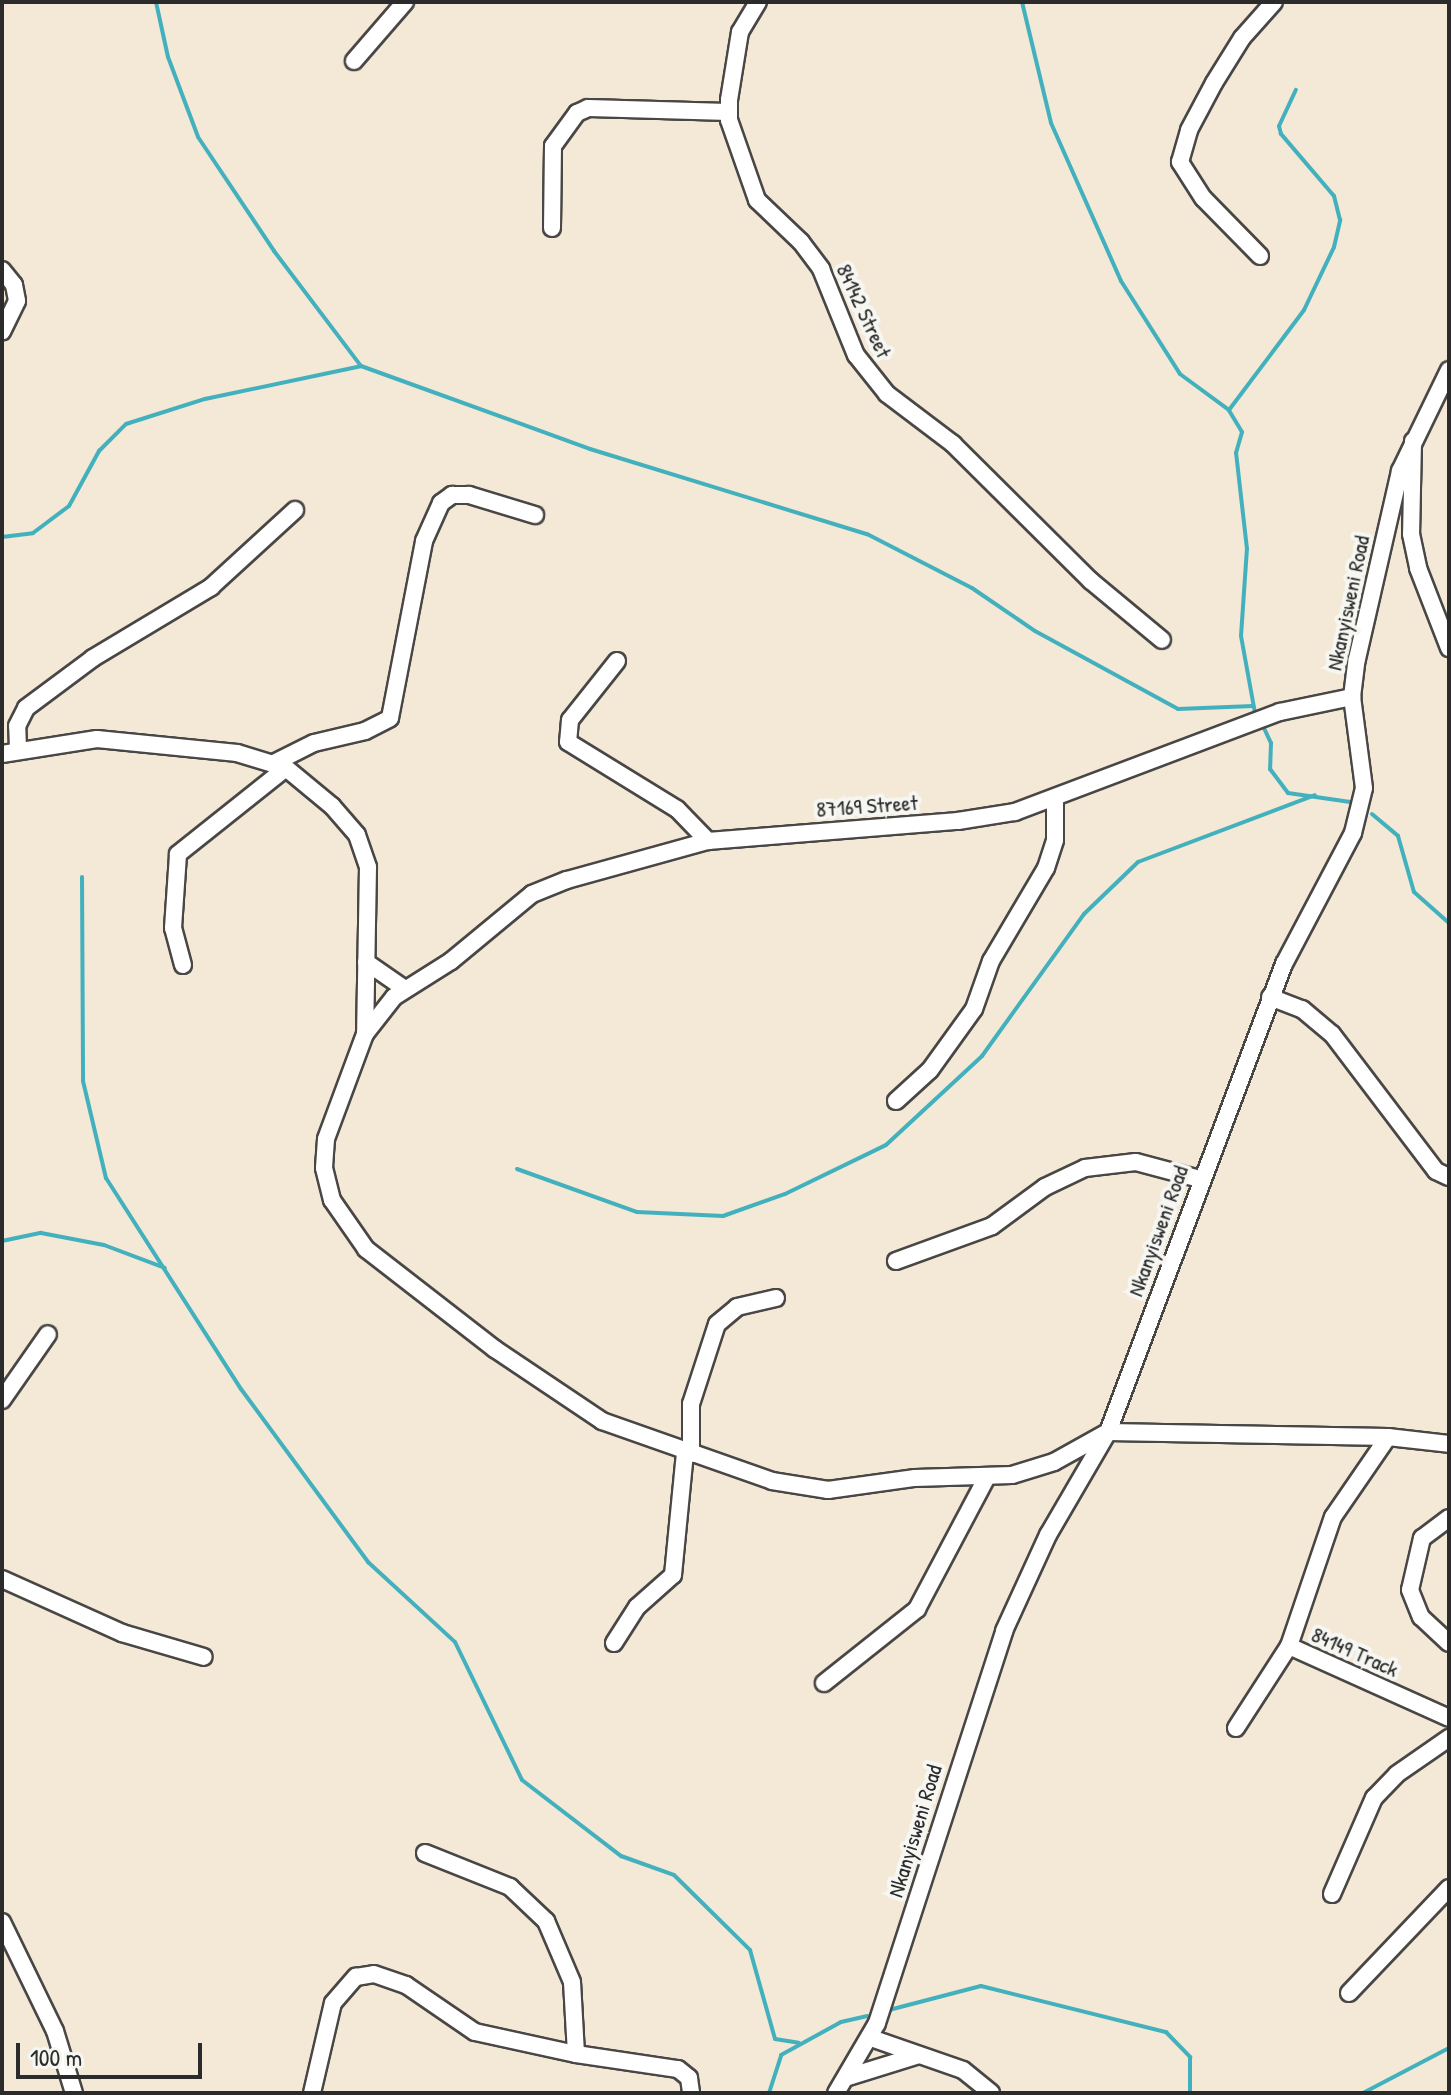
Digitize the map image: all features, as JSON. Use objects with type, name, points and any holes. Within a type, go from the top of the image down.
[{"type":"street","points":[[354,61],[405,2]]},
{"type":"street","name":"84142 Street","points":[[758,2],[734,53],[729,112],[757,200],[801,242],[821,269],[856,355],[869,374],[913,417],[953,444],[1091,581],[1162,640]]},
{"type":"street","points":[[1260,256],[1198,192],[1180,162],[1189,130],[1214,83],[1242,38],[1274,2]]},
{"type":"street","points":[[552,228],[553,146],[577,113],[588,108],[729,112]]},
{"type":"street","points":[[2,270],[14,285],[17,301],[2,332]]},
{"type":"street","name":"Nkanyisweni Road","points":[[836,2093],[871,2038],[1004,1631],[1048,1535],[1108,1432],[1270,997],[1358,817],[1364,764],[1352,697],[1392,503],[1413,440],[1449,370]]},
{"type":"street","points":[[1413,440],[1411,534],[1418,568],[1449,648]]},
{"type":"street","points":[[183,965],[173,928],[178,854],[281,765],[314,743],[374,728],[390,718],[424,541],[441,503],[469,495],[535,515]]},
{"type":"street","points":[[295,510],[211,587],[93,658],[26,708],[10,752],[111,740],[213,749],[281,765],[332,806],[361,844],[368,867],[365,1034],[324,1152],[332,1200],[350,1232],[573,1405],[618,1428],[688,1454],[809,1489],[987,1477],[1035,1469],[1108,1432],[1388,1437],[1449,1444]]},
{"type":"street","points":[[617,661],[570,720],[568,742],[677,809],[708,841]]},
{"type":"street","name":"87169 Street","points":[[365,1034],[374,1018],[405,989],[451,961],[543,888],[659,851],[708,841],[958,821],[1055,798],[1280,712],[1352,697]]},
{"type":"street","points":[[896,1101],[930,1070],[974,1009],[991,961],[1046,868],[1055,840],[1055,798]]},
{"type":"street","points":[[366,962],[405,989]]},
{"type":"street","points":[[1270,997],[1302,1009],[1332,1034],[1436,1171],[1449,1177]]},
{"type":"street","points":[[896,1261],[992,1226],[1045,1187],[1085,1168],[1136,1162],[1200,1179]]},
{"type":"street","points":[[614,1643],[637,1607],[673,1575],[691,1404],[717,1324],[737,1307],[776,1298]]},
{"type":"street","points":[[2,1400],[48,1334]]},
{"type":"street","points":[[1289,1646],[1333,1517],[1388,1437]]},
{"type":"street","points":[[824,1683],[917,1609],[987,1477]]},
{"type":"street","points":[[1449,1518],[1422,1538],[1410,1590],[1421,1617],[1449,1643]]},
{"type":"street","points":[[2,1579],[122,1633],[204,1657]]},
{"type":"street","name":"84149 Track","points":[[1236,1728],[1289,1646],[1449,1718]]},
{"type":"street","points":[[1332,1894],[1374,1798],[1416,1758],[1449,1738]]},
{"type":"street","points":[[425,1853],[510,1887],[546,1921],[572,1982],[576,2054]]},
{"type":"street","points":[[1349,1993],[1449,1888]]},
{"type":"street","points":[[2,1922],[55,2031],[74,2093]]},
{"type":"street","points":[[312,2093],[333,2003],[356,1977],[374,1974],[406,1985],[475,2032],[576,2054],[678,2069],[689,2078],[691,2093]]},
{"type":"street","points":[[871,2038],[963,2070],[991,2093]]},
{"type":"street","points":[[848,2077],[919,2055]]},
{"type":"waterway","points":[[156,2],[168,57],[198,137],[274,251],[361,366]]},
{"type":"waterway","points":[[1022,2],[1051,123],[1121,281],[1180,374],[1229,410]]},
{"type":"waterway","points":[[1255,713],[1241,636],[1247,549],[1236,453],[1242,432],[1229,410],[1304,310],[1334,247],[1340,220],[1334,196],[1281,134],[1279,126],[1296,90]]},
{"type":"waterway","points":[[2,537],[33,533],[69,506],[99,451],[126,424],[205,399],[361,366],[590,449],[867,534],[972,588],[1035,631],[1178,709],[1253,706]]},
{"type":"waterway","points":[[1263,726],[1271,743],[1270,769],[1288,793],[1350,802]]},
{"type":"waterway","points":[[517,1169],[637,1212],[723,1216],[785,1194],[886,1145],[982,1056],[1084,914],[1138,862],[1315,795]]},
{"type":"waterway","points":[[1372,814],[1398,836],[1414,892],[1449,923]]},
{"type":"waterway","points":[[82,877],[83,1081],[106,1178],[241,1389],[368,1562],[455,1642],[522,1780],[621,1856],[674,1875],[750,1950],[775,2039],[799,2043]]},
{"type":"waterway","points":[[2,1241],[41,1233],[104,1245],[165,1268]]},
{"type":"waterway","points":[[889,2010],[981,1986],[1166,2032],[1190,2057],[1190,2093]]},
{"type":"waterway","points":[[769,2093],[781,2055],[841,2022],[867,2016]]},
{"type":"waterway","points":[[1363,2093],[1449,2048]]}]
